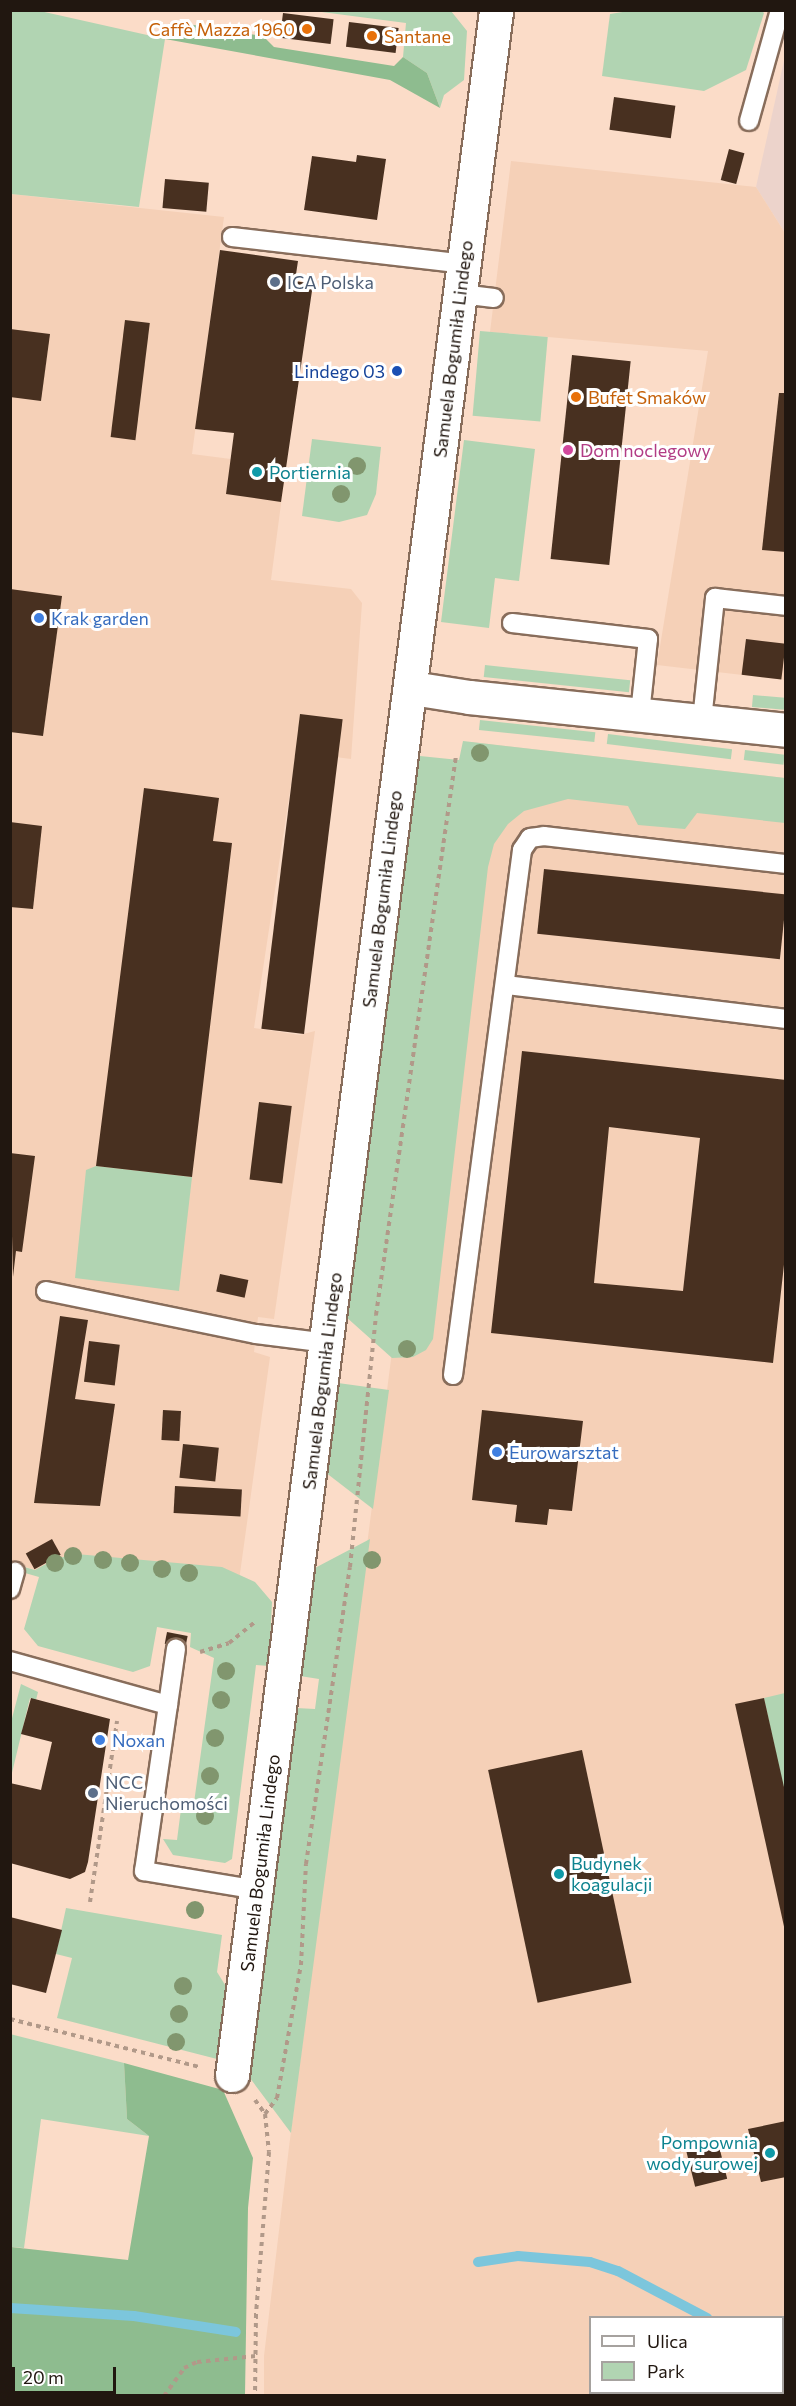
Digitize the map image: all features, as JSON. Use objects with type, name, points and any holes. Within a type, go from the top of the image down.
[{"type":"street","name":"Samuela Bogumiła Lindego","points":[[232,2075],[412,688],[496,10]]},
{"type":"street","points":[[412,688],[469,698],[786,730]]},
{"type":"lane","points":[[749,121],[780,10]]},
{"type":"lane","points":[[232,237],[463,279],[494,298]]},
{"type":"lane","points":[[702,720],[715,598],[786,606]]},
{"type":"lane","points":[[512,623],[648,639],[640,714]]},
{"type":"lane","points":[[453,1375],[522,850],[530,838],[544,836],[786,864]]},
{"type":"lane","points":[[506,985],[786,1019]]},
{"type":"lane","points":[[46,1291],[256,1334],[327,1344]]},
{"type":"lane","points":[[176,1649],[144,1871],[257,1890]]},
{"type":"lane","points":[[10,1661],[168,1705]]},
{"type":"path","points":[[265,2114],[277,2098],[301,1965],[306,1864],[350,1567],[376,1315],[456,756]]},
{"type":"path","points":[[176,1649],[211,1651],[229,1643],[260,1617]]},
{"type":"path","points":[[90,1902],[117,1721]]},
{"type":"path","points":[[10,2019],[232,2075],[242,2081],[265,2114],[269,2152],[255,2396]]},
{"type":"path","points":[[164,2396],[184,2368],[197,2362],[256,2356]]},
{"type":"shaded area","points":[[785,56],[785,233],[756,187]]},
{"type":"shaded area","points":[[511,161],[756,187],[785,233],[785,680],[657,665],[708,351],[490,332]]},
{"type":"shaded area","points":[[10,194],[224,217],[192,454],[286,466],[271,580],[351,589],[362,603],[351,759],[296,752],[254,1028],[300,1035],[315,1031],[274,1319],[258,1317],[254,1352],[270,1357],[233,1624],[11,1563]]},
{"type":"shaded area","points":[[471,742],[785,778],[785,2395],[264,2396],[264,2356]]},
{"type":"green space","points":[[11,10],[40,11],[165,39],[139,207],[11,194]]},
{"type":"green space","points":[[635,10],[761,10],[764,13],[746,70],[704,91],[602,76],[610,14]]},
{"type":"green space","points":[[314,11],[451,11],[467,31],[464,80],[444,95],[440,108],[427,73],[403,57],[406,23]]},
{"type":"green space","points":[[175,22],[263,36],[274,47],[394,66],[403,57],[427,73],[440,108],[390,80],[165,39],[169,24]]},
{"type":"green space","points":[[480,331],[548,337],[540,422],[473,416]]},
{"type":"green space","points":[[312,439],[381,447],[376,494],[367,515],[339,522],[302,516]]},
{"type":"green space","points":[[464,440],[535,449],[519,581],[495,578],[489,628],[441,622]]},
{"type":"green space","points":[[485,665],[630,680],[629,692],[484,677]]},
{"type":"green space","points":[[753,695],[785,698],[784,710],[752,707]]},
{"type":"green space","points":[[480,720],[595,732],[594,742],[479,730]]},
{"type":"green space","points":[[608,734],[732,749],[731,759],[607,744]]},
{"type":"green space","points":[[463,741],[785,778],[785,823],[697,813],[685,829],[638,825],[628,806],[568,799],[524,811],[508,824],[494,844],[488,867],[433,1339],[426,1350],[413,1357],[392,1358],[345,1316],[414,769],[420,756],[459,760]]},
{"type":"green space","points":[[745,750],[785,755],[783,765],[744,760]]},
{"type":"green space","points":[[96,1166],[192,1177],[179,1291],[75,1278],[86,1170]]},
{"type":"green space","points":[[338,1383],[389,1390],[373,1509],[325,1472]]},
{"type":"green space","points":[[370,1539],[291,2133],[247,2074],[296,1708],[315,1709],[319,1679],[300,1676],[313,1569]]},
{"type":"green space","points":[[76,1554],[222,1567],[255,1582],[272,1602],[269,1666],[256,1665],[232,1859],[225,1863],[173,1855],[163,1839],[177,1840],[181,1809],[193,1810],[214,1658],[190,1647],[191,1633],[157,1627],[150,1666],[133,1672],[38,1646],[24,1629],[39,1577],[11,1569],[10,1563],[35,1570],[55,1559]]},
{"type":"green space","points":[[21,1684],[38,1692],[36,1700],[30,1698],[11,1777],[11,1722]]},
{"type":"green space","points":[[785,1693],[785,1796],[764,1698]]},
{"type":"green space","points":[[66,1908],[222,1935],[217,1972],[227,1988],[217,2059],[57,2018],[72,1958],[56,1954]]},
{"type":"green space","points":[[10,2034],[124,2063],[127,2119],[149,2136],[41,2119],[24,2248],[11,2247]]},
{"type":"green space","points":[[124,2063],[223,2090],[253,2158],[248,2208],[245,2395],[11,2395],[11,2247],[128,2260],[149,2136],[127,2119]]},
{"type":"building","name":"Caffè Mazza 1960","points":[[283,13],[334,19],[331,44],[280,38]]},
{"type":"building","points":[[349,22],[399,28],[396,53],[346,47]]},
{"type":"building","points":[[614,97],[675,106],[671,138],[609,130]]},
{"type":"building","points":[[729,149],[744,153],[736,184],[721,180]]},
{"type":"building","points":[[357,155],[386,159],[377,220],[304,210],[312,156],[356,162]]},
{"type":"building","points":[[165,179],[209,183],[206,212],[162,208]]},
{"type":"building","points":[[220,250],[298,261],[295,281],[313,284],[281,502],[226,494],[234,433],[195,429]]},
{"type":"building","points":[[125,320],[150,323],[135,440],[111,437]]},
{"type":"building","points":[[10,329],[50,334],[41,401],[10,397]]},
{"type":"building","points":[[572,355],[631,361],[609,565],[551,559]]},
{"type":"building","points":[[779,393],[786,393],[786,552],[762,550]]},
{"type":"building","points":[[10,589],[62,596],[43,736],[10,732]]},
{"type":"building","points":[[746,639],[786,644],[781,680],[742,675]]},
{"type":"building","points":[[300,714],[343,719],[304,1034],[261,1029]]},
{"type":"building","points":[[144,788],[219,798],[213,841],[232,843],[192,1177],[96,1166]]},
{"type":"building","points":[[10,822],[42,826],[33,909],[10,907]]},
{"type":"building","points":[[544,869],[786,894],[780,959],[537,934]]},
{"type":"building","points":[[522,1051],[786,1080],[786,1247],[773,1363],[491,1333]],"holes":[[[609,1127],[700,1138],[683,1291],[594,1283]]]},
{"type":"building","points":[[259,1102],[292,1106],[282,1183],[249,1179]]},
{"type":"building","points":[[10,1153],[35,1156],[22,1252],[16,1251],[13,1277]]},
{"type":"building","points":[[220,1274],[248,1280],[245,1298],[216,1292]]},
{"type":"building","points":[[60,1316],[88,1320],[75,1399],[115,1404],[100,1506],[34,1503]]},
{"type":"building","points":[[89,1341],[120,1345],[115,1385],[84,1382]]},
{"type":"building","points":[[163,1410],[181,1411],[179,1441],[161,1440]]},
{"type":"building","points":[[482,1410],[583,1421],[572,1511],[549,1509],[547,1525],[515,1522],[517,1505],[472,1500]]},
{"type":"building","points":[[183,1444],[219,1448],[215,1482],[179,1478]]},
{"type":"building","points":[[175,1486],[242,1490],[240,1516],[174,1513]]},
{"type":"building","points":[[52,1539],[61,1555],[34,1569],[26,1554]]},
{"type":"building","points":[[167,1632],[188,1636],[185,1648],[165,1644]]},
{"type":"building","points":[[31,1698],[110,1719],[88,1862],[85,1872],[70,1879],[10,1863],[10,1783],[41,1790],[52,1742],[21,1734]]},
{"type":"building","points":[[764,1698],[786,1796],[785,1931],[735,1704]]},
{"type":"building","name":"Budynek koagulacji","points":[[582,1750],[631,1983],[538,2003],[488,1770]]},
{"type":"building","points":[[10,1917],[62,1930],[46,1993],[10,1984]]},
{"type":"building","name":"Pompownia wody surowej","points":[[786,2121],[786,2177],[761,2182],[748,2129]]},
{"type":"building","points":[[717,2138],[727,2179],[695,2187],[685,2146]]},
{"type":"waterway","points":[[478,2262],[518,2256],[590,2262],[618,2271],[703,2316]]},
{"type":"waterway","points":[[10,2308],[134,2316],[236,2332]]},
{"type":"place","name":"Caffè Mazza 1960","points":[[307,29]]},
{"type":"place","name":"Santane","points":[[372,36]]},
{"type":"place","name":"ICA Polska","points":[[275,282]]},
{"type":"place","name":"Lindego 03","points":[[397,371]]},
{"type":"place","name":"Bufet Smaków","points":[[576,397]]},
{"type":"place","name":"Dom noclegowy","points":[[568,450]]},
{"type":"place","name":"Portiernia","points":[[257,472]]},
{"type":"place","name":"Krak garden","points":[[39,618]]},
{"type":"place","name":"Eurowarsztat","points":[[497,1452]]},
{"type":"place","name":"Noxan","points":[[100,1740]]},
{"type":"place","name":"NCC Nieruchomości","points":[[93,1793]]},
{"type":"place","name":"Budynek koagulacji","points":[[559,1874]]},
{"type":"place","name":"Pompownia wody surowej","points":[[770,2153]]}]
